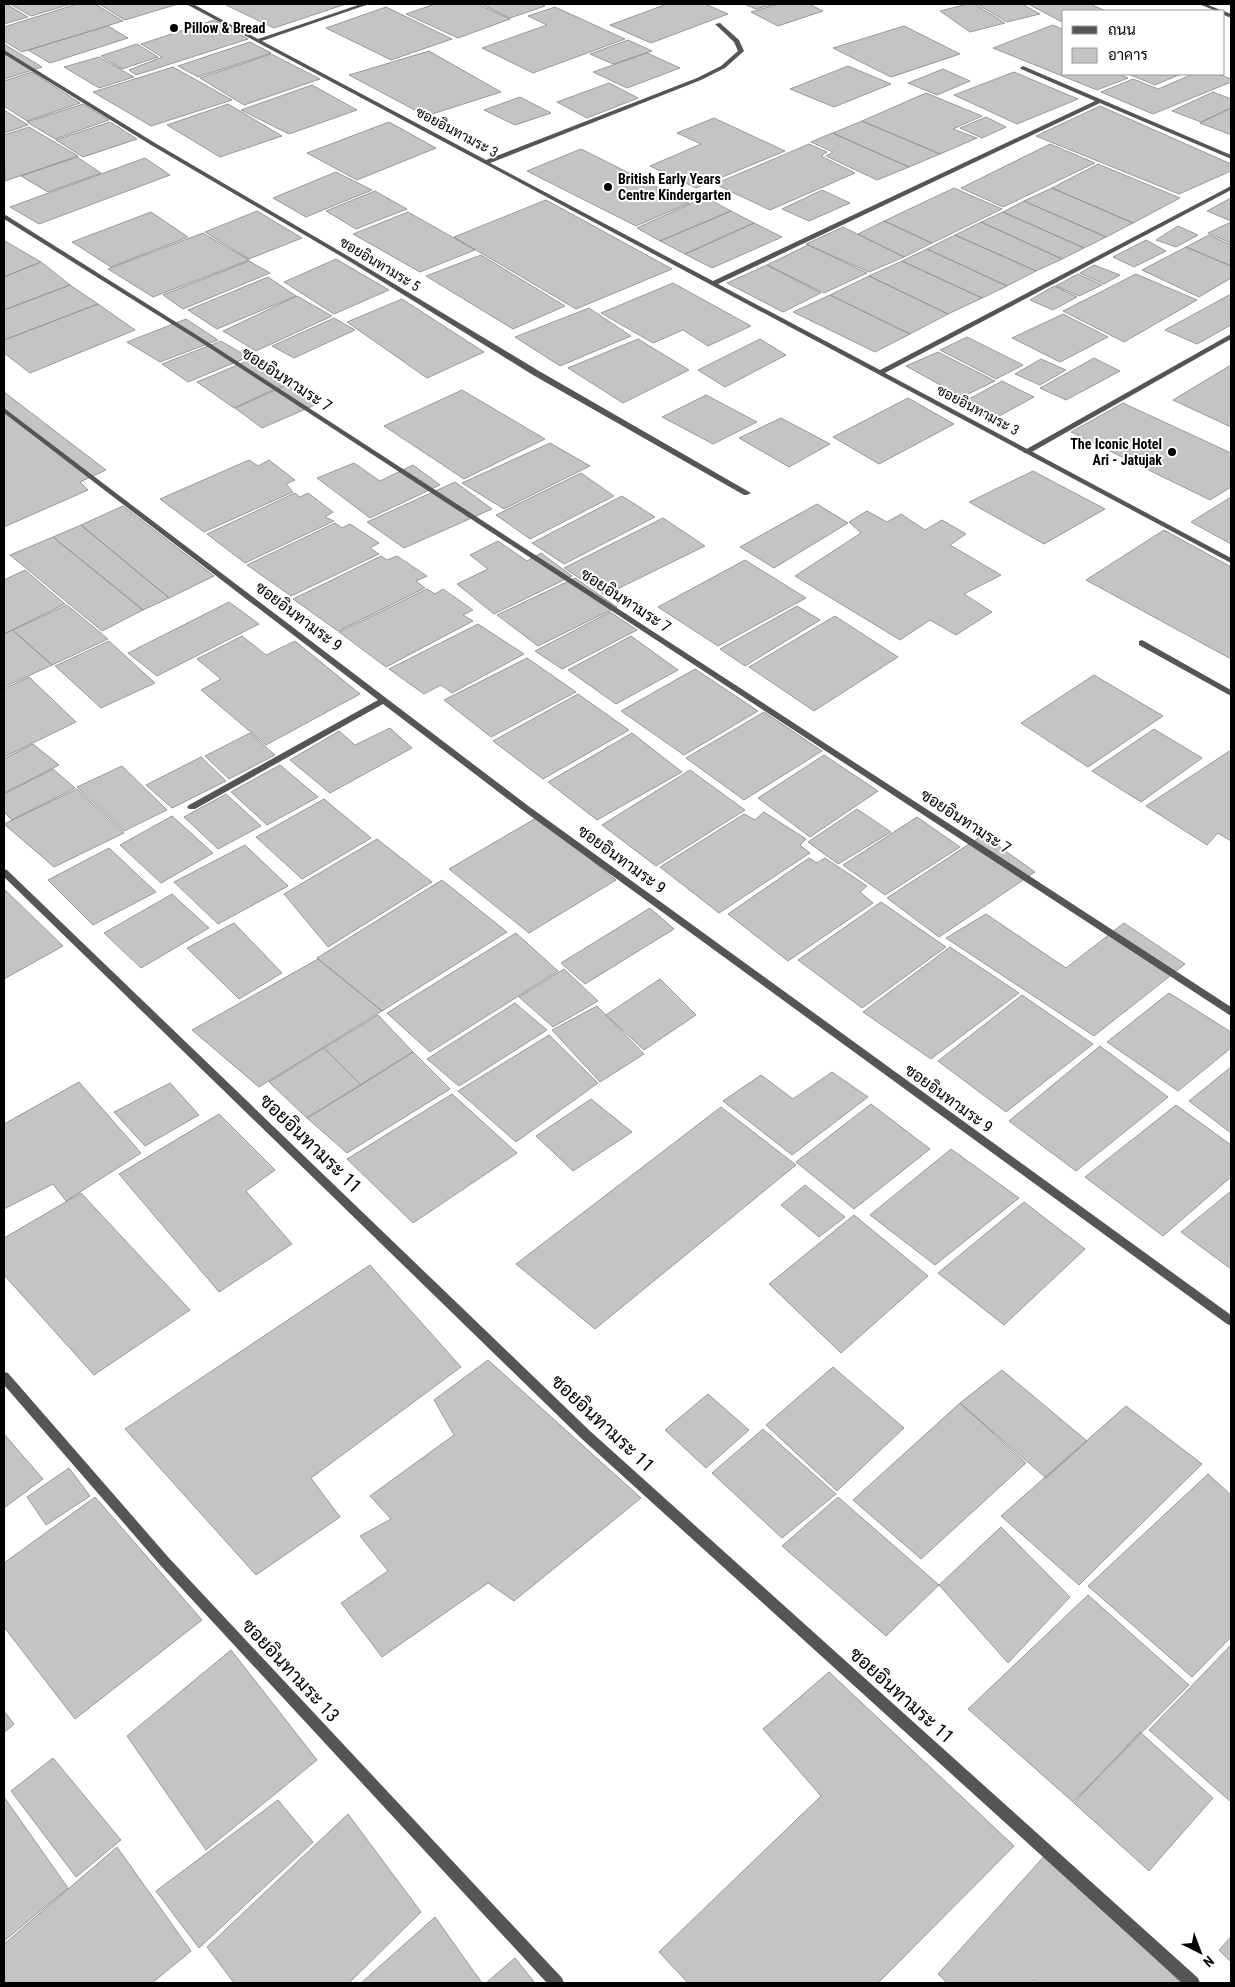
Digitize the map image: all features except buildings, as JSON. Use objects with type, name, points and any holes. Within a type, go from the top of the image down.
[{"type":"street","name":"ซอยอินทามระ 3","points":[[189,4],[1231,561]]},
{"type":"street","points":[[257,41],[366,4]]},
{"type":"street","points":[[1202,4],[1217,10]]},
{"type":"street","points":[[486,162],[699,79],[723,67],[741,52],[737,41],[718,24]]},
{"type":"street","name":"ซอยอินทามระ 5","points":[[4,52],[153,144],[351,260],[536,373],[747,493]]},
{"type":"street","points":[[1023,68],[1231,157]]},
{"type":"street","points":[[712,284],[1100,101]]},
{"type":"street","points":[[880,373],[1231,188]]},
{"type":"street","name":"ซอยอินทามระ 7","points":[[4,216],[200,340],[1231,1012]]},
{"type":"street","points":[[1027,451],[1231,336]]},
{"type":"street","name":"ซอยอินทามระ 9","points":[[4,410],[524,807],[1231,1321]]},
{"type":"street","points":[[1142,643],[1231,693]]},
{"type":"street","points":[[192,807],[384,700]]},
{"type":"street","name":"ซอยอินทามระ 11","points":[[4,872],[586,1435],[1193,1983]]},
{"type":"street","name":"ซอยอินทามระ 13","points":[[4,1377],[165,1562],[557,1983]]},
{"type":"place","name":"Pillow & Bread","points":[[174,28]]},
{"type":"place","name":"British Early Years Centre Kindergarten","points":[[608,187]]},
{"type":"place","name":"The Iconic Hotel Ari - Jatujak","points":[[1172,452]]}]
